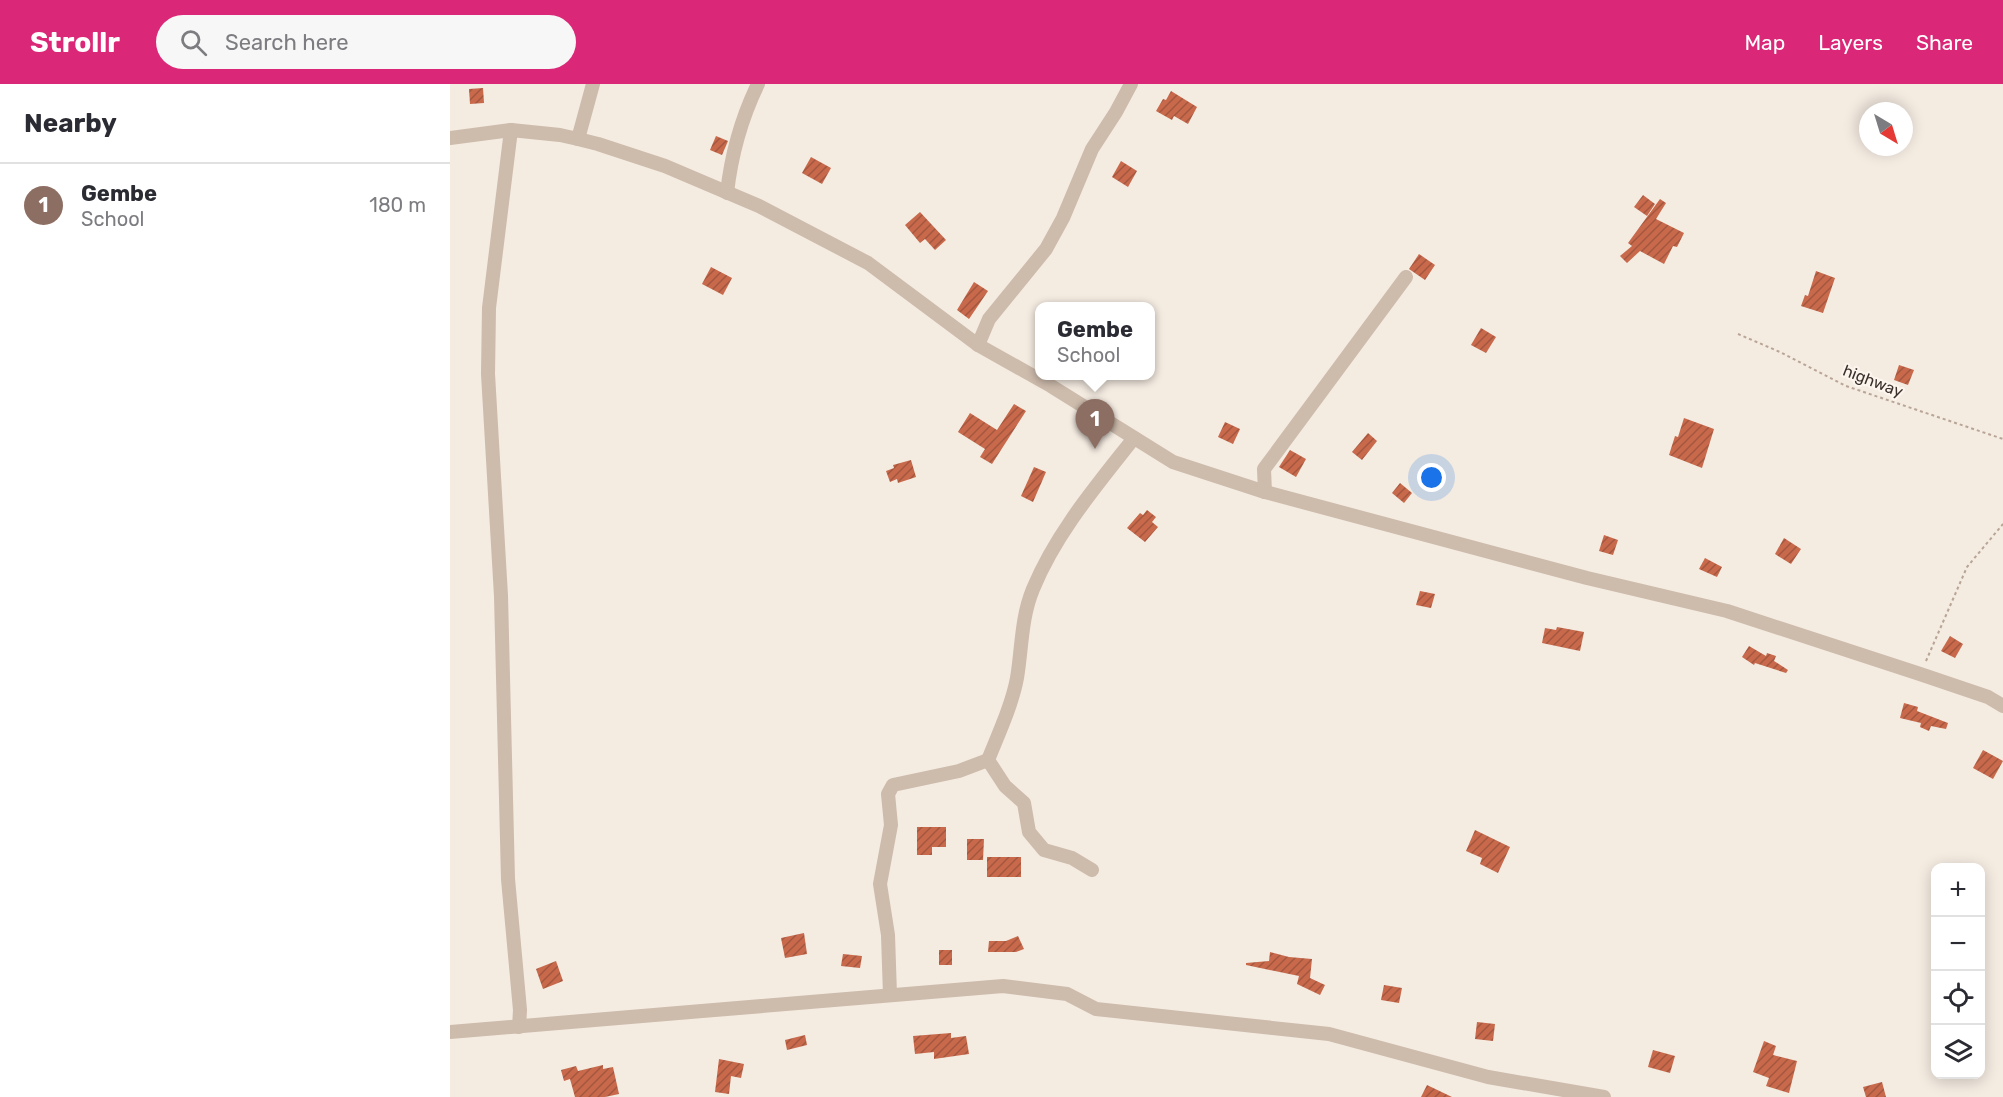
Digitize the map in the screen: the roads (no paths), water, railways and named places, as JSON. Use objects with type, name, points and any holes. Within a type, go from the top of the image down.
[{"type":"street","points":[[578,139],[593,84]]},
{"type":"street","points":[[727,193],[730,168],[752,96],[758,84]]},
{"type":"street","points":[[978,345],[989,319],[1046,249],[1063,218],[1092,149],[1131,84]]},
{"type":"street","points":[[511,130],[489,308],[488,374],[501,596],[508,879],[520,1010],[519,1027]]},
{"type":"street","points":[[450,138],[511,130],[560,135],[598,144],[665,166],[759,206],[868,263],[978,345],[1035,377]]},
{"type":"street","points":[[1265,492],[1264,469],[1406,277]]},
{"type":"street","points":[[1040,380],[1173,462],[1265,492],[1587,578],[1727,611],[1920,674],[1988,698],[2003,706]]},
{"type":"street","points":[[988,760],[1017,679],[1021,632],[1032,590],[1066,527],[1134,438]]},
{"type":"street","points":[[890,996],[888,935],[880,884],[891,825],[888,794],[893,785],[958,771],[988,760]]},
{"type":"street","points":[[988,760],[1005,786],[1024,803],[1029,832],[1044,850],[1072,858],[1092,870]]},
{"type":"street","points":[[450,1032],[1003,986],[1067,994],[1096,1009],[1329,1034],[1488,1077],[1604,1097]]},
{"type":"place","name":"Gembe","points":[[1095,449]]}]
